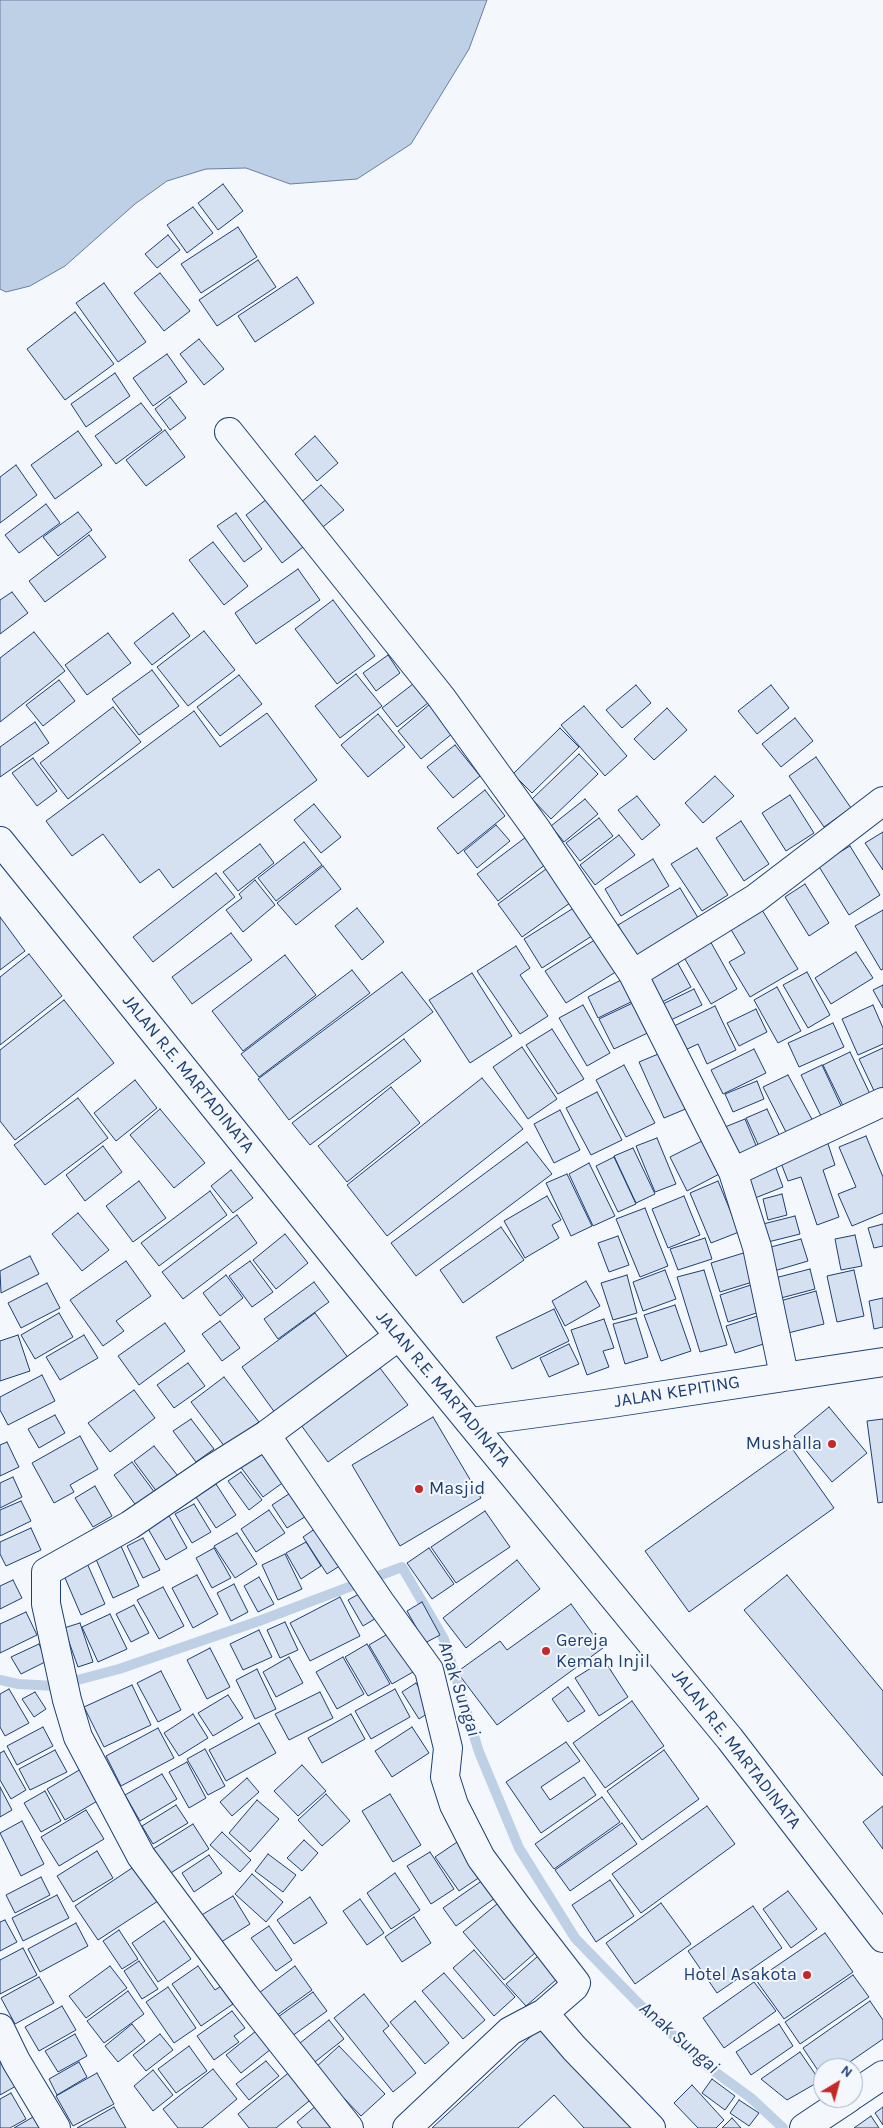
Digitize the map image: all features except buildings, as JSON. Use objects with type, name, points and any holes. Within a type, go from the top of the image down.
[{"type":"main road","points":[[229,432],[441,697],[537,830],[633,974],[733,1172],[757,1247],[784,1375]]},
{"type":"main road","points":[[633,974],[756,898],[883,801]]},
{"type":"main road","name":"JALAN R.E. MARTADINATA","points":[[0,841],[399,1336],[730,1739],[883,1938]]},
{"type":"main road","points":[[733,1172],[883,1102]]},
{"type":"main road","points":[[349,2128],[245,1996],[141,1856],[78,1737],[65,1691],[46,1604],[46,1572],[130,1525],[266,1435],[399,1336]]},
{"type":"main road","name":"JALAN KEPITING","points":[[471,1422],[883,1362]]},
{"type":"main road","points":[[266,1435],[380,1602],[429,1670],[448,1748],[445,1777],[458,1814],[481,1858],[576,1983],[574,1987],[544,2013],[510,2031],[407,2128]]},
{"type":"main road","points":[[544,2013],[574,2048],[651,2128]]},
{"type":"main road","points":[[0,2028],[16,2061],[56,2128]]},
{"type":"main road","points":[[863,2088],[883,2075]]},
{"type":"main road","points":[[804,2128],[833,2108]]},
{"type":"water","points":[[0,0],[487,0],[469,49],[411,144],[357,179],[290,184],[246,168],[206,169],[167,181],[135,204],[65,266],[30,286],[6,292],[0,289]]},
{"type":"waterway","name":"Anak Sungai","points":[[0,1680],[18,1684],[55,1686],[119,1669],[259,1621],[402,1567],[444,1639],[479,1752],[519,1848],[575,1938],[640,2005],[707,2066],[751,2098],[783,2128]]},
{"type":"place","name":"Mushalla","points":[[832,1444]]},
{"type":"place","name":"Masjid","points":[[419,1489]]},
{"type":"place","name":"Gereja Kemah Injil","points":[[546,1651]]},
{"type":"place","name":"Hotel Asakota","points":[[807,1975]]}]
